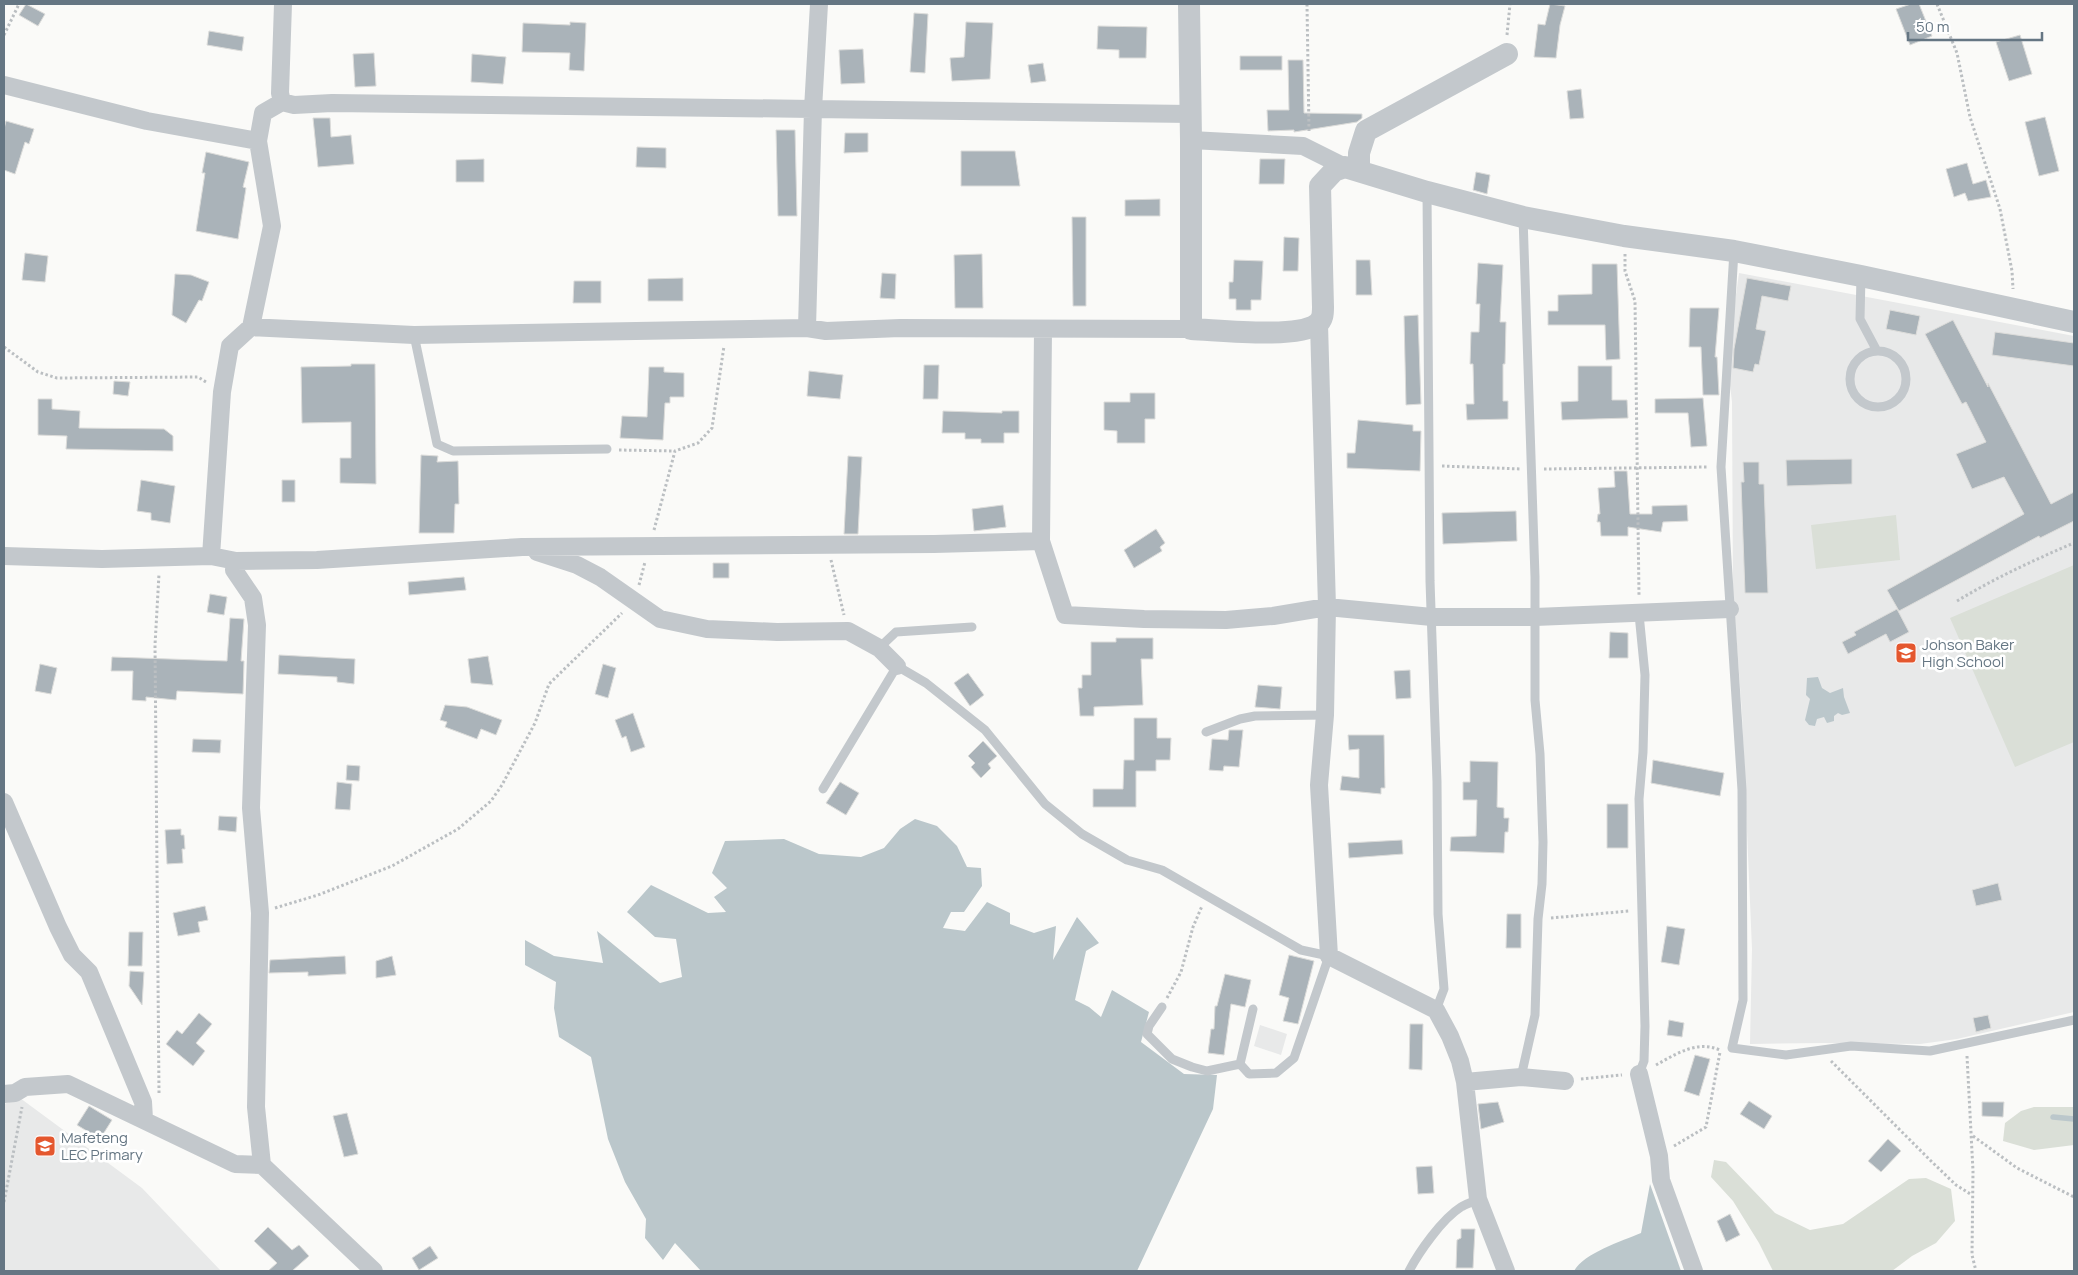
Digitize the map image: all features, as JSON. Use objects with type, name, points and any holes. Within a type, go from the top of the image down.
[{"type":"street","points":[[282,102],[280,93],[283,4]]},
{"type":"street","points":[[807,328],[813,109],[819,4]]},
{"type":"street","points":[[1189,4],[1191,329]]},
{"type":"street","points":[[1352,169],[1366,131],[1507,54]]},
{"type":"street","points":[[4,85],[147,121],[258,141]]},
{"type":"street","points":[[211,556],[222,392],[230,346],[251,327],[272,226],[258,141],[263,113],[282,102],[294,106],[332,103],[1191,114]]},
{"type":"street","points":[[1191,140],[1303,146],[1352,169],[1427,192],[1523,217],[1624,236],[1734,250],[2074,322]]},
{"type":"street","points":[[251,327],[414,335],[807,328],[826,331],[900,328],[1043,330],[1191,329],[1286,332],[1307,329],[1318,324],[1323,317],[1320,186],[1334,170],[1352,169]]},
{"type":"street","points":[[1318,324],[1327,607],[1325,715],[1319,785],[1329,956],[1436,1010],[1450,1036],[1460,1061],[1465,1082],[1478,1199],[1506,1271]]},
{"type":"street","points":[[1043,330],[1041,541],[1065,615],[1144,619],[1226,620],[1273,616],[1327,607],[1432,617],[1535,618],[1730,609]]},
{"type":"street","points":[[4,556],[160,558],[211,556],[236,561],[317,560],[522,547],[827,545],[1041,541]]},
{"type":"street","points":[[522,547],[577,565],[600,577],[660,619],[707,629],[777,632],[848,631],[879,648],[897,666]]},
{"type":"street","points":[[236,561],[234,570],[253,598],[257,625],[251,808],[260,913],[256,1107],[262,1164],[374,1271]]},
{"type":"street","points":[[4,802],[58,927],[72,954],[89,972],[143,1110]]},
{"type":"street","points":[[1639,1074],[1659,1156],[1661,1180],[1694,1271]]},
{"type":"street","points":[[1465,1082],[1521,1077],[1565,1081]]},
{"type":"street","points":[[10,1094],[26,1087],[68,1084],[143,1110],[235,1164],[262,1164]]},
{"type":"lane","points":[[1427,192],[1430,581],[1438,914],[1444,989],[1436,1010]]},
{"type":"lane","points":[[1521,1077],[1535,1015],[1543,842],[1540,754],[1534,700],[1535,618],[1523,217]]},
{"type":"lane","points":[[1734,250],[1721,467],[1742,810],[1743,1000],[1732,1048],[1786,1055],[1851,1046],[1930,1051],[2074,1020]]},
{"type":"lane","points":[[1861,276],[1860,319],[1877,351]]},
{"type":"lane","points":[[414,335],[437,444],[453,451],[607,449]]},
{"type":"lane","points":[[1877,351],[1887,352],[1901,363],[1905,371],[1906,381],[1899,397],[1892,403],[1874,406],[1865,403],[1852,390],[1851,372],[1854,364],[1860,357],[1868,352],[1877,351]]},
{"type":"lane","points":[[1639,1074],[1644,1061],[1645,1026],[1639,799],[1643,752],[1645,675],[1640,614]]},
{"type":"lane","points":[[879,648],[896,632],[972,627]]},
{"type":"lane","points":[[823,789],[897,666],[926,683],[985,730],[1044,804],[1082,834],[1127,860],[1162,870],[1301,950],[1329,956],[1294,1058],[1276,1073],[1249,1074],[1240,1064]]},
{"type":"lane","points":[[1206,732],[1240,719],[1255,716],[1325,715]]},
{"type":"lane","points":[[1162,1007],[1148,1026],[1147,1034],[1172,1060],[1207,1070],[1240,1064]]},
{"type":"lane","points":[[1240,1064],[1253,1009]]},
{"type":"lane","points":[[1409,1271],[1421,1249],[1438,1229],[1459,1208],[1478,1199]]},
{"type":"path","points":[[4,35],[19,4]]},
{"type":"path","points":[[1307,4],[1309,149]]},
{"type":"path","points":[[1507,54],[1510,4]]},
{"type":"path","points":[[1937,4],[1957,54],[1970,117],[2000,209],[2012,271],[2013,309]]},
{"type":"path","points":[[1624,236],[1626,271],[1635,301],[1640,614]]},
{"type":"path","points":[[607,449],[675,451],[698,443],[712,428],[723,348],[732,329]]},
{"type":"path","points":[[4,347],[38,372],[57,378],[198,377],[222,392]]},
{"type":"path","points":[[260,913],[318,895],[392,866],[458,829],[491,801],[502,785],[535,723],[549,684],[634,602],[675,451]]},
{"type":"path","points":[[1429,466],[1531,469],[1721,467]]},
{"type":"path","points":[[1957,601],[1985,584],[2031,561],[2074,543]]},
{"type":"path","points":[[827,545],[848,631]]},
{"type":"path","points":[[143,1110],[158,1093],[155,645],[160,558]]},
{"type":"path","points":[[1162,1007],[1181,972],[1193,927],[1206,896]]},
{"type":"path","points":[[1538,920],[1643,910]]},
{"type":"path","points":[[1966,1043],[1972,1135],[1972,1256],[1976,1271]]},
{"type":"path","points":[[1565,1081],[1639,1074],[1688,1048],[1711,1046],[1721,1050],[1732,1048]]},
{"type":"path","points":[[1659,1156],[1706,1128],[1721,1050]]},
{"type":"path","points":[[1824,1050],[1829,1059],[1919,1149],[1956,1185],[1972,1196]]},
{"type":"path","points":[[4,1202],[22,1108],[10,1094]]},
{"type":"path","points":[[1972,1135],[2017,1168],[2074,1197]]},
{"type":"shaded area","name":"Johson Baker High School","points":[[1739,273],[2074,336],[2074,1012],[1957,1039],[1920,1044],[1750,1044],[1752,949],[1742,713],[1733,593],[1732,402],[1727,360]]},
{"type":"shaded area","points":[[1896,515],[1900,560],[1816,569],[1811,525]]},
{"type":"shaded area","points":[[2074,565],[2074,742],[2015,767],[1950,618]]},
{"type":"shaded area","points":[[1818,677],[1822,688],[1830,693],[1843,688],[1850,713],[1842,715],[1838,713],[1834,716],[1834,721],[1827,723],[1824,717],[1817,719],[1815,726],[1809,725],[1805,720],[1810,699],[1806,695],[1807,678]]},
{"type":"shaded area","points":[[915,819],[937,826],[957,846],[967,867],[981,868],[982,886],[964,912],[951,912],[943,928],[965,931],[987,902],[1010,913],[1010,924],[1034,933],[1056,926],[1053,960],[1077,917],[1099,943],[1086,951],[1075,1000],[1089,1007],[1101,1017],[1112,990],[1149,1012],[1141,1042],[1184,1074],[1217,1075],[1213,1109],[1137,1271],[701,1271],[675,1243],[663,1260],[645,1238],[646,1219],[625,1182],[608,1139],[591,1057],[559,1037],[554,1008],[556,982],[525,965],[525,940],[554,956],[603,963],[597,931],[660,983],[682,977],[676,939],[655,937],[627,912],[651,885],[708,913],[726,912],[714,897],[727,888],[712,873],[725,841],[784,839],[819,854],[861,857],[884,848],[900,829]]},
{"type":"shaded area","points":[[1260,1025],[1287,1034],[1281,1055],[1254,1046]]},
{"type":"shaded area","name":"Mafeteng LEC Primary","points":[[20,1098],[142,1188],[221,1271],[4,1271],[4,1104]]},
{"type":"shaded area","points":[[2034,1107],[2074,1107],[2074,1145],[2034,1150],[2003,1141],[2005,1123],[2021,1111]]},
{"type":"shaded area","points":[[1714,1160],[1726,1162],[1775,1213],[1810,1230],[1843,1224],[1909,1179],[1926,1178],[1951,1189],[1955,1221],[1936,1243],[1912,1256],[1892,1271],[1773,1271],[1759,1243],[1733,1201],[1711,1177]]},
{"type":"shaded area","points":[[1650,1184],[1681,1271],[1574,1271],[1595,1253],[1641,1233]]},
{"type":"building","points":[[26,4],[45,14],[38,26],[19,15]]},
{"type":"building","points":[[1550,4],[1565,6],[1560,25],[1556,58],[1534,57],[1538,24],[1545,25]]},
{"type":"building","points":[[1911,4],[1919,4],[1932,36],[1910,45],[1896,9]]},
{"type":"building","points":[[914,13],[928,14],[925,73],[910,72]]},
{"type":"building","points":[[570,22],[586,23],[584,71],[569,70],[570,53],[522,52],[523,23],[570,25]]},
{"type":"building","points":[[966,22],[993,23],[990,79],[952,81],[950,58],[964,57]]},
{"type":"building","points":[[1098,26],[1147,27],[1146,58],[1119,58],[1119,50],[1097,49]]},
{"type":"building","points":[[209,31],[244,37],[242,51],[207,45]]},
{"type":"building","points":[[2020,35],[2032,74],[2009,81],[1996,42]]},
{"type":"building","points":[[863,49],[865,83],[841,84],[839,50]]},
{"type":"building","points":[[374,53],[376,86],[355,87],[353,54]]},
{"type":"building","points":[[472,54],[506,57],[503,84],[471,82]]},
{"type":"building","points":[[1240,56],[1282,56],[1282,70],[1240,70]]},
{"type":"building","points":[[1288,60],[1303,60],[1304,113],[1362,114],[1362,118],[1357,122],[1294,132],[1294,130],[1268,131],[1267,110],[1289,110]]},
{"type":"building","points":[[1043,63],[1046,81],[1031,83],[1028,65]]},
{"type":"building","points":[[1581,89],[1584,118],[1570,119],[1567,91]]},
{"type":"building","points":[[2045,117],[2059,171],[2039,176],[2025,122]]},
{"type":"building","points":[[313,118],[330,118],[331,137],[351,135],[354,164],[318,167]]},
{"type":"building","points":[[6,121],[34,129],[29,144],[25,142],[15,174],[4,170],[4,129]]},
{"type":"building","points":[[776,130],[795,130],[797,216],[778,216]]},
{"type":"building","points":[[845,133],[868,133],[868,152],[844,153]]},
{"type":"building","points":[[637,147],[666,148],[666,168],[636,167]]},
{"type":"building","points":[[961,151],[1015,151],[1020,186],[961,186]]},
{"type":"building","points":[[206,152],[249,162],[243,187],[246,188],[238,239],[196,231],[205,173],[202,173]]},
{"type":"building","points":[[484,159],[484,182],[456,182],[456,160]]},
{"type":"building","points":[[1260,159],[1285,159],[1284,184],[1259,184]]},
{"type":"building","points":[[1967,163],[1973,184],[1986,180],[1991,197],[1968,201],[1965,193],[1954,197],[1946,169]]},
{"type":"building","points":[[1476,172],[1490,175],[1487,194],[1473,190]]},
{"type":"building","points":[[1160,199],[1160,216],[1125,216],[1125,200]]},
{"type":"building","points":[[1072,217],[1086,217],[1086,306],[1073,306]]},
{"type":"building","points":[[1284,237],[1299,238],[1298,271],[1283,271]]},
{"type":"building","points":[[25,253],[48,256],[45,282],[22,280]]},
{"type":"building","points":[[982,254],[983,308],[955,308],[954,255]]},
{"type":"building","points":[[1234,260],[1263,261],[1261,300],[1251,300],[1251,310],[1236,310],[1236,299],[1229,299],[1229,282],[1233,282]]},
{"type":"building","points":[[1356,260],[1370,260],[1372,295],[1356,295]]},
{"type":"building","points":[[1478,263],[1503,265],[1500,322],[1506,322],[1503,401],[1508,401],[1508,419],[1467,420],[1466,404],[1474,404],[1473,364],[1470,364],[1471,332],[1479,332],[1480,304],[1476,304]]},
{"type":"building","points":[[1592,264],[1617,264],[1620,359],[1606,360],[1605,325],[1548,325],[1548,311],[1558,311],[1558,295],[1592,294]]},
{"type":"building","points":[[882,273],[896,274],[895,299],[880,298]]},
{"type":"building","points":[[175,274],[191,275],[209,282],[202,301],[199,300],[186,323],[172,315]]},
{"type":"building","points":[[683,278],[683,301],[648,301],[648,279]]},
{"type":"building","points":[[1747,278],[1791,286],[1788,301],[1762,296],[1756,329],[1766,331],[1759,365],[1755,364],[1753,372],[1733,368],[1734,349]]},
{"type":"building","points":[[574,281],[601,281],[601,303],[573,303]]},
{"type":"building","points":[[1690,308],[1719,308],[1715,357],[1717,357],[1719,395],[1703,395],[1701,347],[1689,347]]},
{"type":"building","points":[[1890,310],[1920,316],[1916,335],[1886,329]]},
{"type":"building","points":[[1418,315],[1421,404],[1406,405],[1404,316]]},
{"type":"building","points":[[1953,320],[2051,504],[2074,492],[2074,521],[2040,538],[2039,536],[1899,611],[1887,590],[2024,514],[2004,477],[1972,489],[1956,454],[1986,442],[1966,402],[1962,404],[1925,334]]},
{"type":"building","points":[[1995,332],[2074,343],[2074,366],[1992,355]]},
{"type":"building","points":[[351,364],[375,364],[376,484],[340,483],[340,458],[351,458],[351,422],[302,423],[301,367],[351,366]]},
{"type":"building","points":[[924,365],[939,365],[938,399],[923,399]]},
{"type":"building","points":[[1578,366],[1612,366],[1612,400],[1627,400],[1628,418],[1562,420],[1561,402],[1578,401]]},
{"type":"building","points":[[649,367],[664,367],[664,372],[684,373],[684,397],[670,397],[670,403],[665,403],[663,440],[620,438],[622,416],[647,417]]},
{"type":"building","points":[[809,371],[843,375],[840,399],[807,396]]},
{"type":"building","points":[[114,381],[130,382],[128,396],[113,394]]},
{"type":"building","points":[[1130,393],[1155,393],[1155,419],[1145,419],[1145,443],[1117,443],[1117,431],[1104,430],[1104,402],[1130,402]]},
{"type":"building","points":[[1703,398],[1707,446],[1691,447],[1688,413],[1655,413],[1655,399]]},
{"type":"building","points":[[38,399],[52,399],[52,409],[80,411],[79,428],[164,429],[173,436],[173,451],[66,449],[67,436],[38,435]]},
{"type":"building","points":[[943,411],[1002,413],[1002,411],[1019,411],[1019,433],[1004,433],[1004,443],[981,443],[981,439],[965,439],[965,433],[942,433]]},
{"type":"building","points":[[1358,420],[1413,425],[1413,431],[1421,431],[1420,471],[1347,468],[1347,453],[1355,453]]},
{"type":"building","points":[[421,455],[438,456],[437,462],[458,461],[459,504],[455,504],[454,533],[419,533]]},
{"type":"building","points":[[848,456],[862,457],[858,534],[844,534]]},
{"type":"building","points":[[1852,459],[1852,484],[1787,486],[1786,460]]},
{"type":"building","points":[[1743,462],[1759,462],[1759,484],[1764,484],[1768,593],[1745,593],[1741,482],[1744,482]]},
{"type":"building","points":[[1614,471],[1627,471],[1630,514],[1652,514],[1652,506],[1687,505],[1688,521],[1663,522],[1661,532],[1628,527],[1628,536],[1601,536],[1600,522],[1597,522],[1598,514],[1600,514],[1598,488],[1615,487]]},
{"type":"building","points":[[141,480],[175,486],[170,523],[151,520],[151,513],[137,511]]},
{"type":"building","points":[[282,480],[295,480],[295,502],[282,502]]},
{"type":"building","points":[[1003,505],[1006,527],[974,531],[972,509]]},
{"type":"building","points":[[1516,511],[1517,541],[1443,544],[1442,513]]},
{"type":"building","points":[[1156,529],[1165,543],[1160,547],[1162,551],[1134,568],[1124,550]]},
{"type":"building","points":[[713,563],[729,563],[729,578],[713,578]]},
{"type":"building","points":[[464,577],[466,590],[409,595],[408,582]]},
{"type":"building","points":[[210,594],[227,597],[224,615],[207,612]]},
{"type":"building","points":[[1897,609],[1909,632],[1890,642],[1886,634],[1848,654],[1842,642],[1856,635],[1854,632]]},
{"type":"building","points":[[230,618],[244,619],[241,661],[244,661],[243,694],[177,691],[176,700],[146,697],[146,701],[132,700],[133,671],[111,671],[112,657],[227,661]]},
{"type":"building","points":[[1610,632],[1628,633],[1628,658],[1609,658]]},
{"type":"building","points":[[1116,638],[1153,638],[1153,659],[1141,659],[1143,705],[1094,707],[1094,716],[1080,716],[1078,688],[1082,688],[1082,675],[1091,675],[1091,642],[1116,642]]},
{"type":"building","points":[[279,655],[355,659],[354,684],[337,682],[337,677],[278,674]]},
{"type":"building","points":[[488,656],[493,685],[471,683],[468,659]]},
{"type":"building","points":[[40,664],[57,668],[51,694],[35,691]]},
{"type":"building","points":[[603,664],[616,668],[608,698],[595,694]]},
{"type":"building","points":[[1410,670],[1411,698],[1396,699],[1394,671]]},
{"type":"building","points":[[968,673],[984,695],[970,706],[954,683]]},
{"type":"building","points":[[1258,685],[1282,687],[1280,709],[1255,707]]},
{"type":"building","points":[[445,705],[467,707],[502,720],[496,735],[481,729],[477,739],[445,727],[447,722],[440,720]]},
{"type":"building","points":[[633,713],[645,747],[631,752],[626,736],[622,738],[615,720]]},
{"type":"building","points":[[1134,718],[1157,718],[1157,738],[1171,738],[1170,760],[1156,760],[1156,771],[1136,771],[1136,807],[1093,807],[1093,789],[1123,789],[1124,760],[1134,760]]},
{"type":"building","points":[[1229,730],[1243,730],[1239,767],[1224,766],[1223,771],[1209,770],[1212,739],[1228,740]]},
{"type":"building","points":[[1348,735],[1384,735],[1385,788],[1381,788],[1381,794],[1340,790],[1342,776],[1359,778],[1359,749],[1349,750]]},
{"type":"building","points":[[193,739],[221,740],[220,753],[192,752]]},
{"type":"building","points":[[983,741],[997,756],[988,764],[991,768],[981,778],[971,767],[975,763],[968,756]]},
{"type":"building","points":[[1653,760],[1724,773],[1720,796],[1651,783]]},
{"type":"building","points":[[1470,761],[1498,762],[1497,807],[1504,808],[1504,818],[1509,818],[1508,832],[1505,832],[1504,853],[1450,851],[1451,837],[1476,836],[1477,800],[1463,800],[1463,782],[1470,782]]},
{"type":"building","points":[[347,765],[360,766],[359,781],[346,780]]},
{"type":"building","points":[[337,782],[352,784],[350,810],[335,809]]},
{"type":"building","points":[[840,782],[859,793],[846,815],[826,803]]},
{"type":"building","points":[[1607,804],[1628,804],[1628,848],[1607,848]]},
{"type":"building","points":[[219,816],[237,817],[236,832],[218,830]]},
{"type":"building","points":[[181,829],[181,835],[184,835],[185,849],[182,849],[183,863],[167,864],[165,830]]},
{"type":"building","points":[[1402,840],[1403,854],[1349,858],[1348,843]]},
{"type":"building","points":[[1998,883],[2002,900],[1976,906],[1972,890]]},
{"type":"building","points":[[205,906],[208,920],[198,922],[200,932],[178,936],[173,913]]},
{"type":"building","points":[[1507,914],[1521,914],[1521,948],[1506,948]]},
{"type":"building","points":[[1667,926],[1685,929],[1679,965],[1661,962]]},
{"type":"building","points":[[129,932],[143,932],[142,966],[128,966]]},
{"type":"building","points":[[1289,955],[1314,961],[1298,1024],[1283,1021],[1289,998],[1279,995]]},
{"type":"building","points":[[345,956],[346,974],[308,976],[308,972],[269,973],[270,960]]},
{"type":"building","points":[[392,956],[396,975],[376,978],[376,961]]},
{"type":"building","points":[[130,971],[144,972],[142,1005],[129,986]]},
{"type":"building","points":[[1225,974],[1251,980],[1245,1007],[1231,1004],[1224,1055],[1208,1053],[1211,1029],[1214,1029],[1215,1006],[1217,1006]]},
{"type":"building","points":[[199,1013],[212,1024],[196,1043],[205,1051],[193,1066],[166,1044],[177,1030],[182,1034]]},
{"type":"building","points":[[1988,1015],[1991,1028],[1976,1032],[1973,1018]]},
{"type":"building","points":[[1669,1020],[1684,1023],[1682,1037],[1667,1035]]},
{"type":"building","points":[[1410,1024],[1423,1024],[1422,1070],[1409,1069]]},
{"type":"building","points":[[1695,1055],[1710,1059],[1699,1096],[1684,1091]]},
{"type":"building","points":[[1749,1101],[1772,1116],[1764,1129],[1740,1114]]},
{"type":"building","points":[[1498,1102],[1504,1122],[1481,1129],[1478,1104]]},
{"type":"building","points":[[1982,1102],[2004,1102],[2003,1117],[1982,1116]]},
{"type":"building","points":[[89,1106],[112,1120],[100,1139],[77,1125]]},
{"type":"building","points":[[347,1113],[358,1154],[344,1157],[333,1116]]},
{"type":"building","points":[[1888,1139],[1901,1151],[1881,1172],[1868,1161]]},
{"type":"building","points":[[1432,1166],[1434,1193],[1418,1194],[1416,1167]]},
{"type":"building","points":[[1730,1214],[1740,1235],[1726,1242],[1717,1221]]},
{"type":"building","points":[[268,1227],[292,1250],[299,1245],[309,1256],[292,1271],[268,1271],[277,1263],[254,1241]]},
{"type":"building","points":[[1461,1229],[1475,1229],[1473,1268],[1456,1268],[1457,1240],[1461,1238]]},
{"type":"building","points":[[430,1246],[438,1258],[419,1270],[412,1258]]},
{"type":"waterway","points":[[2053,1117],[2074,1119]]},
{"type":"place","name":"Johson Baker High School","points":[[1906,653]]},
{"type":"place","name":"Mafeteng LEC Primary","points":[[45,1146]]}]
